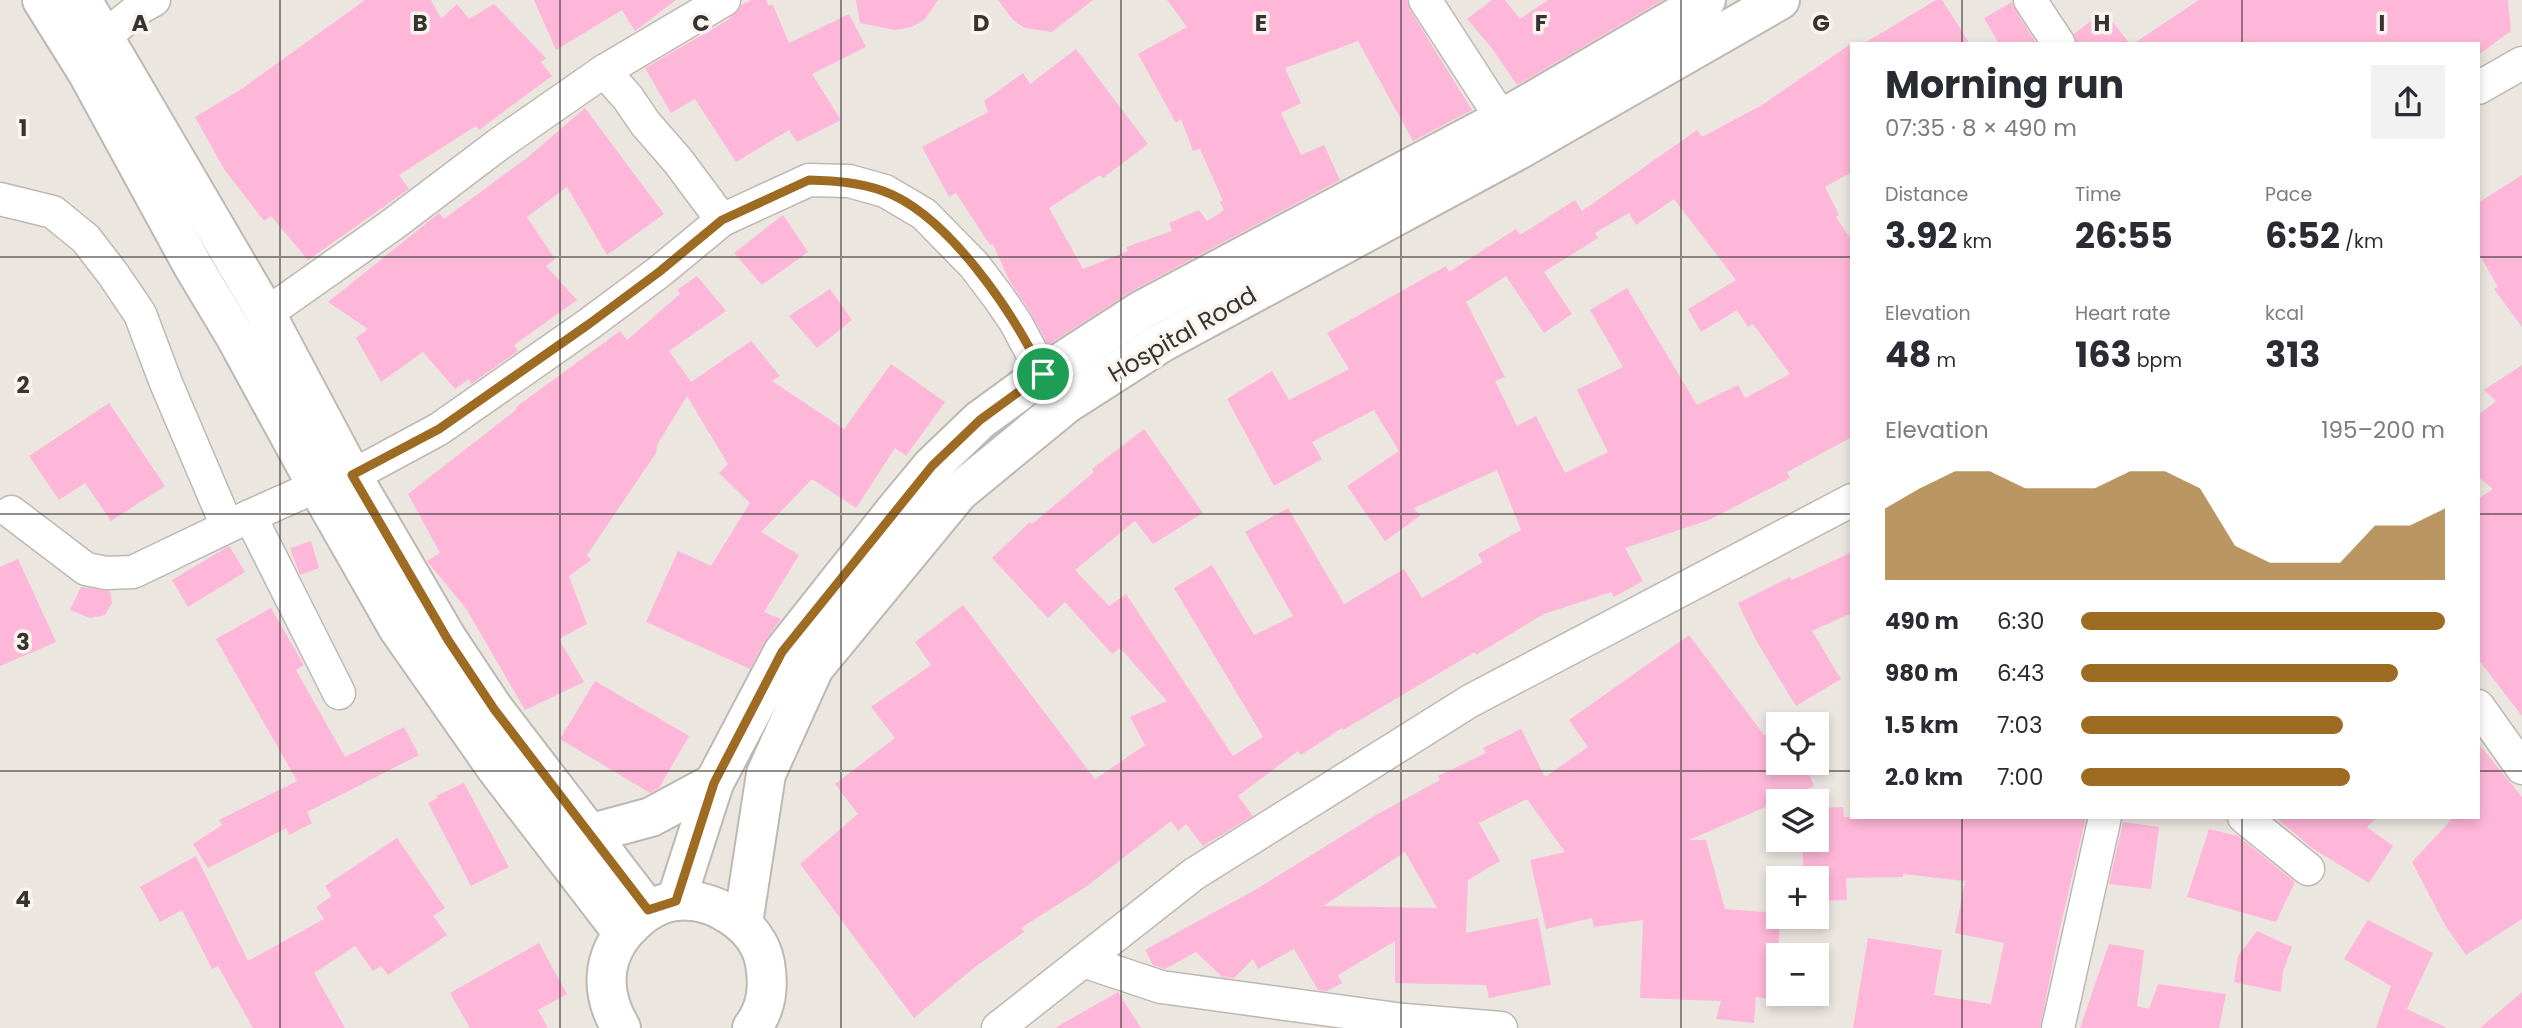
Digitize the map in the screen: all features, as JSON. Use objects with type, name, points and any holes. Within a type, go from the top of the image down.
[{"type":"street","points":[[42,0],[334,481],[494,709],[592,833],[649,914]]},
{"type":"street","points":[[82,0],[266,314],[398,628],[496,768],[649,914]]},
{"type":"street","points":[[105,36],[154,0]]},
{"type":"street","points":[[266,314],[604,71],[724,0]]},
{"type":"street","points":[[1425,0],[1502,119]]},
{"type":"street","name":"Hospital Road","points":[[620,1027],[606,996],[608,962],[649,914],[782,652],[932,466],[980,420],[1043,374],[1142,310],[1502,119],[1706,0]]},
{"type":"street","name":"Hospital Road","points":[[743,923],[766,774],[814,668],[959,492],[1066,404],[1161,343],[1520,149],[1780,0]]},
{"type":"street","points":[[2030,0],[2058,42]]},
{"type":"street","points":[[2480,87],[2522,63]]},
{"type":"street","points":[[604,71],[678,161],[722,220]]},
{"type":"street","points":[[11,512],[86,569],[106,573],[133,572],[238,521],[334,481],[439,429],[589,324],[659,272],[722,220],[809,180],[849,181],[885,191],[923,214],[974,265],[1016,323],[1043,374]]},
{"type":"street","points":[[0,198],[52,212],[86,239],[127,294],[140,314],[166,383],[238,521],[339,693]]},
{"type":"street","points":[[998,1028],[1194,874],[1470,701],[1850,501]]},
{"type":"street","points":[[2480,709],[2522,768]]},
{"type":"street","points":[[592,833],[651,817],[714,783]]},
{"type":"street","points":[[2058,1028],[2105,819]]},
{"type":"street","points":[[2246,819],[2308,869]]},
{"type":"street","points":[[649,914],[714,905],[743,923],[762,951],[768,984],[759,1024]]},
{"type":"street","points":[[1083,961],[1161,986],[1404,1020],[1501,1028]]},
{"type":"building","points":[[365,0],[431,0],[441,19],[457,4],[469,19],[494,4],[546,58],[541,62],[552,76],[479,130],[476,126],[399,175],[409,189],[308,260],[271,216],[264,221],[224,169],[195,117],[243,88]]},
{"type":"building","points":[[534,0],[676,0],[635,31],[622,10],[556,50]]},
{"type":"building","points":[[752,0],[766,0],[768,5],[773,5],[789,43],[849,14],[866,47],[812,74],[841,120],[797,142],[789,130],[736,162],[695,99],[671,113],[645,68],[728,20],[741,5]]},
{"type":"building","points":[[856,0],[938,0],[925,19],[912,27],[895,30],[860,23]]},
{"type":"building","points":[[998,0],[1093,0],[1052,32],[1025,28],[1013,20]]},
{"type":"building","points":[[1167,0],[1407,0],[1410,10],[1472,110],[1413,141],[1358,41],[1285,68],[1301,103],[1281,113],[1301,155],[1324,145],[1340,180],[1132,291],[1048,345],[1009,280],[993,244],[990,245],[956,193],[949,197],[922,147],[988,112],[984,101],[1023,73],[1030,84],[1076,49],[1148,144],[1103,178],[1100,175],[1049,208],[1083,269],[1128,251],[1126,247],[1172,231],[1169,223],[1199,210],[1207,221],[1224,210],[1220,202],[1223,201],[1200,149],[1193,151],[1181,119],[1176,123],[1138,54],[1187,27]]},
{"type":"building","points":[[1492,0],[1505,0],[1520,19],[1548,0],[1663,0],[1517,85],[1491,47],[1467,19]]},
{"type":"building","points":[[1936,0],[1942,0],[1969,42],[1866,42]]},
{"type":"building","points":[[2199,0],[2508,0],[2511,31],[2480,54],[2480,42],[2136,42]]},
{"type":"building","points":[[2012,2],[2036,42],[1998,42],[1984,18]]},
{"type":"building","points":[[2104,11],[2128,42],[2076,42],[2074,34]]},
{"type":"building","points":[[1850,44],[1850,173],[1825,187],[1839,215],[1836,217],[1850,238],[1850,438],[1787,472],[1790,478],[1709,520],[1625,548],[1643,581],[1614,597],[1611,592],[1544,614],[1476,655],[1475,652],[1343,730],[1342,728],[1301,755],[1298,751],[1238,796],[1253,816],[1203,846],[1186,824],[1178,831],[1171,821],[1087,886],[1021,928],[1024,932],[975,967],[914,1018],[800,864],[858,814],[835,784],[895,738],[871,707],[931,665],[915,642],[963,605],[1095,779],[1145,745],[1130,717],[1167,701],[1120,648],[1112,654],[1065,602],[1048,618],[992,558],[1030,522],[1032,524],[1094,472],[1092,469],[1144,429],[1203,513],[1153,544],[1135,521],[1075,570],[1109,606],[1126,594],[1233,756],[1263,737],[1174,588],[1212,565],[1254,635],[1293,616],[1245,532],[1288,508],[1344,604],[1404,569],[1422,598],[1483,562],[1478,554],[1521,530],[1497,470],[1414,508],[1420,516],[1385,541],[1347,486],[1399,451],[1374,410],[1312,442],[1322,459],[1274,486],[1227,399],[1272,371],[1289,400],[1349,369],[1327,333],[1446,266],[1449,272],[1516,229],[1520,235],[1575,200],[1582,211],[1697,130],[1702,137],[1762,105]],"holes":[[[1674,199],[1736,280],[1688,309],[1701,332],[1737,310],[1748,327],[1753,324],[1790,374],[1745,398],[1738,385],[1697,405],[1627,288],[1590,310],[1623,367],[1577,390],[1608,452],[1565,473],[1536,416],[1517,426],[1495,381],[1505,377],[1466,302],[1506,276],[1544,333],[1572,314],[1544,272],[1598,238],[1595,233],[1629,213],[1636,225]]]},
{"type":"building","points":[[585,108],[664,214],[607,255],[567,187],[527,217],[555,259],[546,266],[577,300],[514,345],[518,351],[471,384],[469,379],[455,389],[423,352],[381,382],[356,338],[368,329],[328,302],[439,213],[444,219],[528,157]]},
{"type":"building","points":[[2522,175],[2522,327],[2494,289],[2498,287],[2480,256],[2480,202]]},
{"type":"building","points":[[783,215],[808,252],[762,285],[734,253]]},
{"type":"building","points":[[697,276],[726,311],[669,351],[691,382],[751,341],[780,376],[772,381],[844,429],[891,364],[945,402],[906,456],[895,448],[856,508],[812,479],[761,532],[799,555],[764,612],[781,619],[764,642],[750,669],[646,622],[678,551],[711,566],[750,503],[719,473],[728,464],[687,396],[657,445],[656,453],[587,555],[591,560],[569,576],[587,624],[559,639],[584,682],[525,710],[467,610],[427,561],[440,553],[408,494],[517,409],[516,407],[620,331],[627,340],[680,294],[677,290]]},
{"type":"building","points":[[830,289],[852,320],[817,348],[789,316]]},
{"type":"building","points":[[2522,365],[2522,716],[2480,662],[2480,498],[2493,489],[2480,479],[2480,413],[2496,401],[2484,390]]},
{"type":"building","points":[[109,403],[165,486],[111,521],[85,483],[59,500],[29,456]]},
{"type":"building","points":[[311,541],[319,568],[300,575],[290,548]]},
{"type":"building","points":[[229,546],[245,572],[188,607],[172,580]]},
{"type":"building","points":[[1850,553],[1850,614],[1812,631],[1841,679],[1796,706],[1757,642],[1738,603],[1790,577],[1792,580]]},
{"type":"building","points":[[18,559],[56,642],[0,666],[0,567]]},
{"type":"building","points":[[81,587],[110,591],[112,603],[105,615],[90,618],[70,610]]},
{"type":"building","points":[[271,608],[304,665],[296,670],[345,757],[404,727],[419,755],[307,812],[312,823],[289,835],[286,828],[208,868],[193,844],[222,825],[219,820],[297,781],[216,639]]},
{"type":"building","points":[[1689,635],[1764,735],[1766,734],[1766,775],[1809,775],[1814,786],[1807,789],[1766,789],[1766,807],[1689,840],[1706,840],[1725,909],[1766,912],[1766,929],[1780,929],[1778,943],[1766,943],[1766,998],[1756,997],[1754,1023],[1716,1019],[1721,1001],[1640,998],[1643,920],[1594,927],[1592,918],[1546,929],[1530,860],[1565,852],[1527,799],[1479,823],[1500,861],[1468,880],[1466,933],[1538,918],[1551,985],[1489,998],[1486,985],[1395,983],[1395,941],[1338,975],[1342,983],[1327,991],[1318,990],[1294,949],[1258,969],[1253,959],[1234,978],[1222,977],[1196,952],[1165,969],[1153,965],[1145,950],[1255,890],[1376,815],[1440,780],[1438,776],[1486,753],[1483,748],[1521,729],[1545,777],[1588,747],[1569,720]],"holes":[[[1405,852],[1437,908],[1323,906]]]},
{"type":"building","points":[[595,681],[689,736],[659,788],[650,793],[560,739]]},
{"type":"building","points":[[2480,745],[2522,797],[2522,919],[2466,955],[2445,925],[2412,862],[2452,819],[2480,819]]},
{"type":"building","points":[[464,783],[509,867],[471,886],[428,803],[438,798],[436,796]]},
{"type":"building","points":[[1843,807],[1844,817],[1850,819],[2086,819],[2040,1028],[1853,1028],[1868,938],[1942,950],[1934,995],[1991,1004],[2004,943],[1955,933],[1965,881],[1903,874],[1903,877],[1846,878],[1847,900],[1829,901],[1829,866],[1803,866],[1803,852],[1829,852],[1829,808]]},
{"type":"building","points":[[2277,819],[2375,819],[2367,827],[2393,846],[2369,883],[2312,848]]},
{"type":"building","points":[[2123,822],[2159,827],[2151,889],[2109,884]]},
{"type":"building","points":[[2209,829],[2238,836],[2295,882],[2276,922],[2187,897]]},
{"type":"building","points":[[397,838],[445,908],[433,916],[447,935],[388,975],[381,966],[373,971],[355,946],[314,973],[345,1028],[253,1028],[218,966],[212,969],[182,910],[160,922],[140,887],[196,856],[248,961],[324,919],[316,907],[332,896],[325,886]]},
{"type":"building","points":[[2368,920],[2433,953],[2407,1009],[2447,1028],[2376,1028],[2391,986],[2344,959]]},
{"type":"building","points":[[2257,931],[2292,947],[2283,971],[2281,992],[2234,982],[2238,956]]},
{"type":"building","points":[[539,943],[567,994],[538,1010],[548,1028],[470,1028],[450,993]]},
{"type":"building","points":[[2109,944],[2144,950],[2137,1006],[2149,1009],[2158,984],[2226,994],[2219,1028],[2080,1028]]},
{"type":"building","points":[[1118,992],[1141,1028],[1055,1028]]},
{"type":"building","points":[[2522,992],[2522,1028],[2480,1028]]},
{"type":"route","points":[[809,180],[849,181],[885,191],[923,214],[974,265],[999,298],[1016,323],[1043,374],[980,420],[932,466],[782,652],[714,783],[676,901],[648,910],[592,833],[494,709],[448,640],[352,475],[439,429],[589,324],[659,272],[722,220],[809,180]]}]
